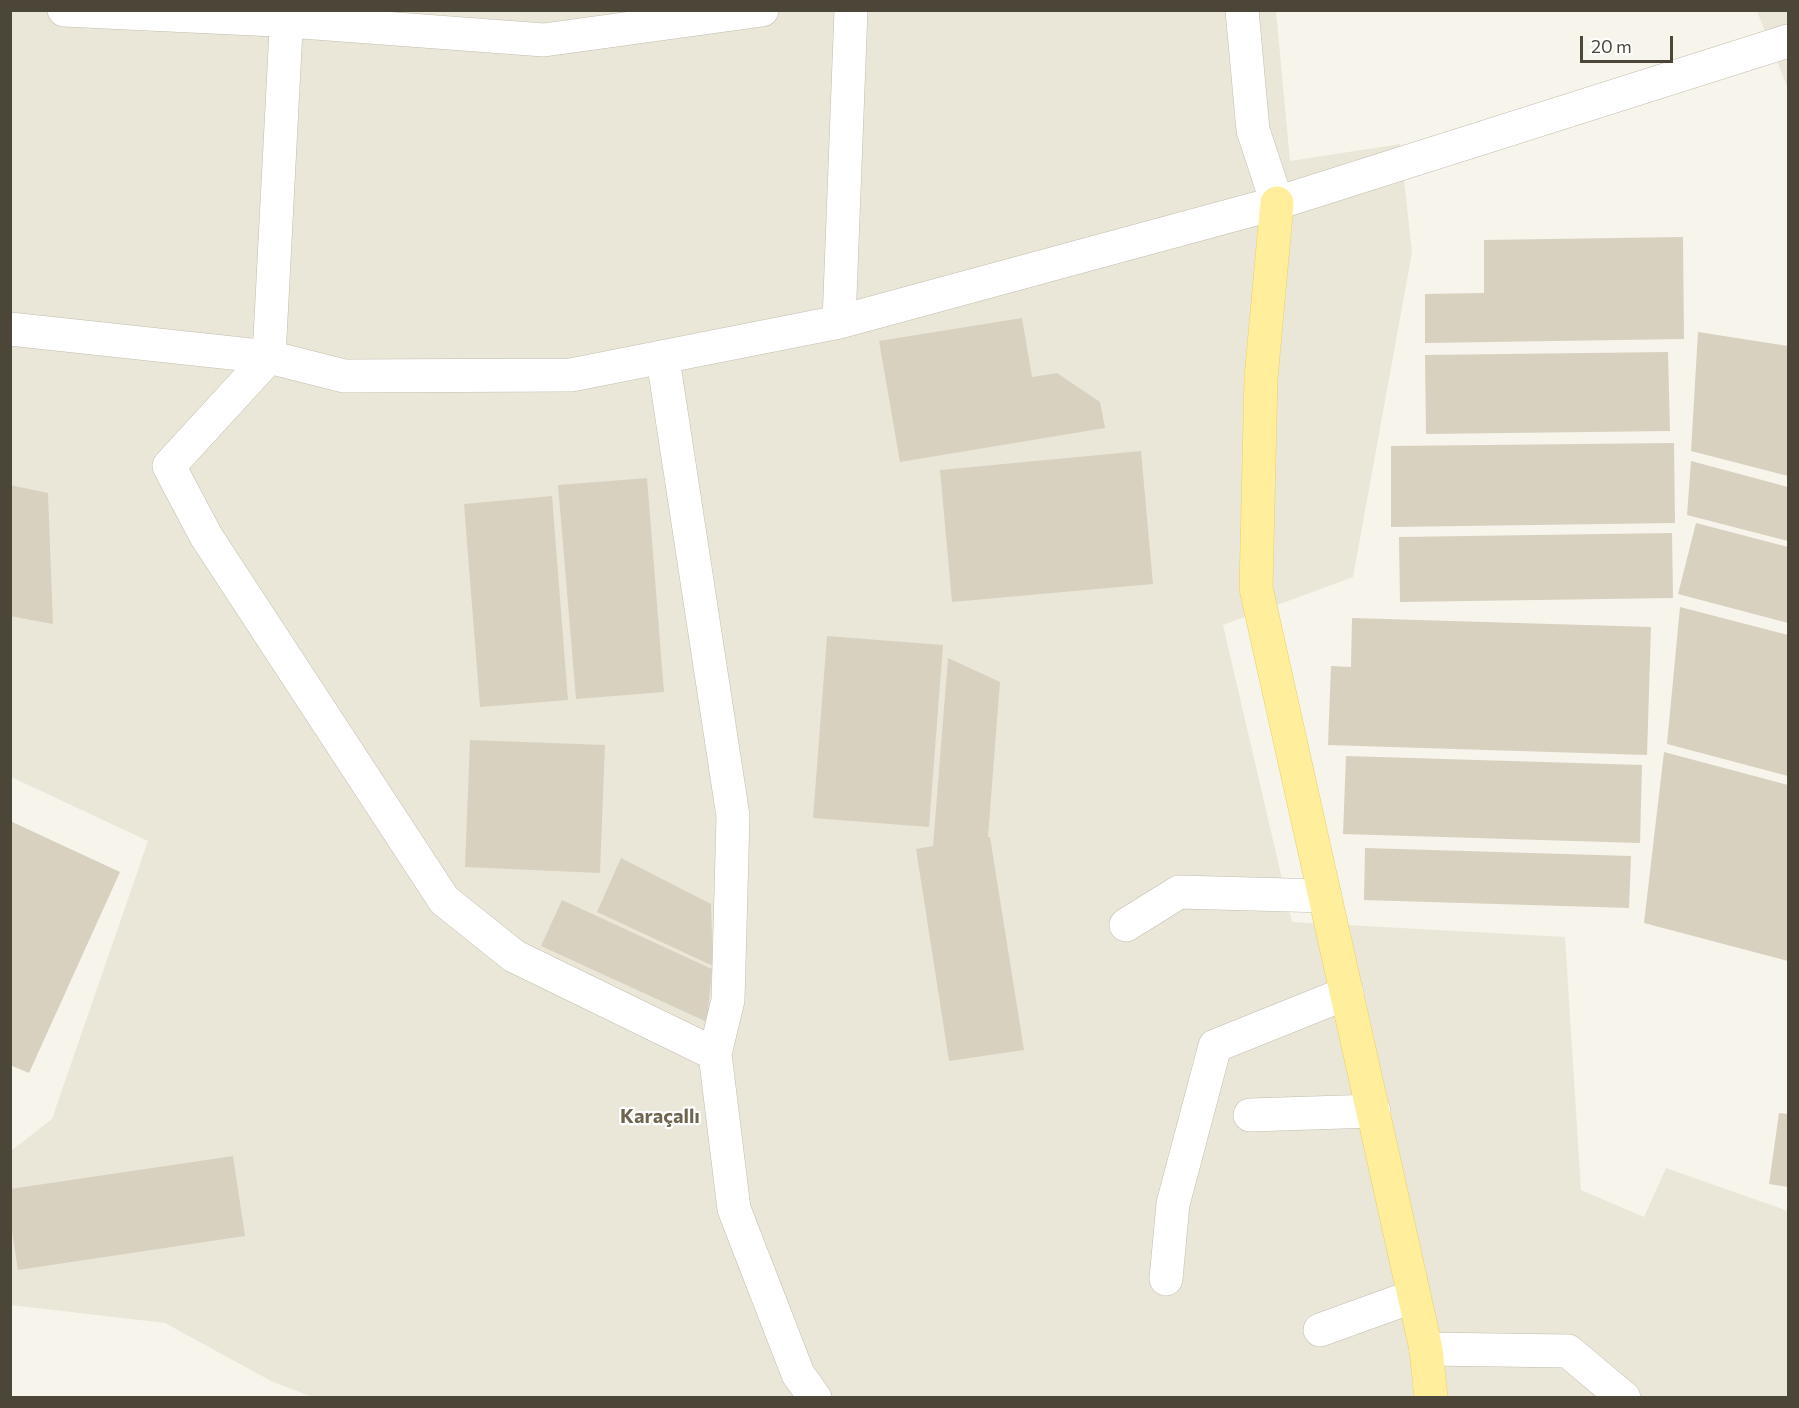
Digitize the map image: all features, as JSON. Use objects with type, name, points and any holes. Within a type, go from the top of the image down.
[{"type":"main road","points":[[1277,203],[1261,378],[1256,588],[1426,1349],[1431,1398]]},
{"type":"street","points":[[63,10],[287,16],[544,40],[762,10]]},
{"type":"street","points":[[839,322],[851,10]]},
{"type":"street","points":[[1242,10],[1253,130],[1277,203]]},
{"type":"street","points":[[287,16],[269,357],[170,466],[206,536],[444,900],[514,956],[715,1054]]},
{"type":"street","points":[[10,329],[269,357],[344,376],[571,375],[663,359],[839,322],[1277,203],[1788,41]]},
{"type":"street","points":[[663,359],[734,816],[728,1000],[715,1054],[734,1209],[798,1374],[816,1398]]},
{"type":"street","points":[[1126,925],[1179,892],[1325,896]]},
{"type":"street","points":[[1166,1279],[1173,1204],[1215,1046],[1347,993]]},
{"type":"street","points":[[1250,1115],[1374,1111]]},
{"type":"street","points":[[1320,1330],[1414,1296]]},
{"type":"street","points":[[1426,1349],[1568,1351],[1623,1398]]},
{"type":"shaded area","points":[[11,11],[1276,11],[1290,161],[1400,144],[1412,252],[1353,577],[1223,625],[1292,922],[1565,937],[1581,1190],[1644,1217],[1666,1168],[1788,1211],[1788,1397],[312,1397],[271,1381],[165,1323],[11,1305],[11,1151],[52,1119],[148,841],[11,777]]},
{"type":"shaded area","points":[[1757,11],[1788,11],[1788,89]]},
{"type":"building","points":[[1683,237],[1684,339],[1425,343],[1425,294],[1484,293],[1484,240]]},
{"type":"building","points":[[1022,318],[1032,377],[1057,373],[1100,402],[1105,428],[900,462],[879,341]]},
{"type":"building","points":[[1698,332],[1788,346],[1788,476],[1691,451]]},
{"type":"building","points":[[1668,352],[1670,431],[1426,434],[1425,355]]},
{"type":"building","points":[[1674,443],[1675,523],[1391,527],[1391,446]]},
{"type":"building","points":[[1141,451],[1153,584],[952,602],[940,470]]},
{"type":"building","points":[[1691,461],[1788,487],[1788,541],[1687,515]]},
{"type":"building","points":[[647,478],[664,692],[576,699],[558,485]]},
{"type":"building","points":[[10,485],[48,493],[53,624],[10,616]]},
{"type":"building","points":[[552,496],[568,700],[480,707],[464,504]]},
{"type":"building","points":[[1696,523],[1788,547],[1788,623],[1678,594]]},
{"type":"building","points":[[1672,533],[1673,598],[1400,602],[1399,537]]},
{"type":"building","points":[[1680,607],[1788,635],[1788,776],[1667,744]]},
{"type":"building","points":[[1352,618],[1651,627],[1647,755],[1328,745],[1331,666],[1351,667]]},
{"type":"building","points":[[827,636],[943,645],[929,827],[813,818]]},
{"type":"building","points":[[948,658],[1000,682],[988,837],[990,837],[1024,1050],[949,1061],[916,849],[933,846]]},
{"type":"building","points":[[470,740],[605,745],[600,873],[465,867]]},
{"type":"building","points":[[1664,752],[1788,785],[1788,961],[1644,923]]},
{"type":"building","points":[[1346,756],[1642,765],[1640,843],[1343,834]]},
{"type":"building","points":[[10,821],[120,872],[29,1073],[10,1065]]},
{"type":"building","points":[[1365,848],[1631,856],[1629,908],[1364,900]]},
{"type":"building","points":[[621,858],[711,904],[713,966],[597,912]]},
{"type":"building","points":[[562,900],[712,969],[707,1022],[541,946]]},
{"type":"building","points":[[1779,1113],[1788,1114],[1788,1187],[1769,1184]]},
{"type":"building","points":[[233,1156],[245,1236],[18,1270],[10,1219],[10,1189]]},
{"type":"district","name":"Karaçallı","points":[[660,1116]]}]
